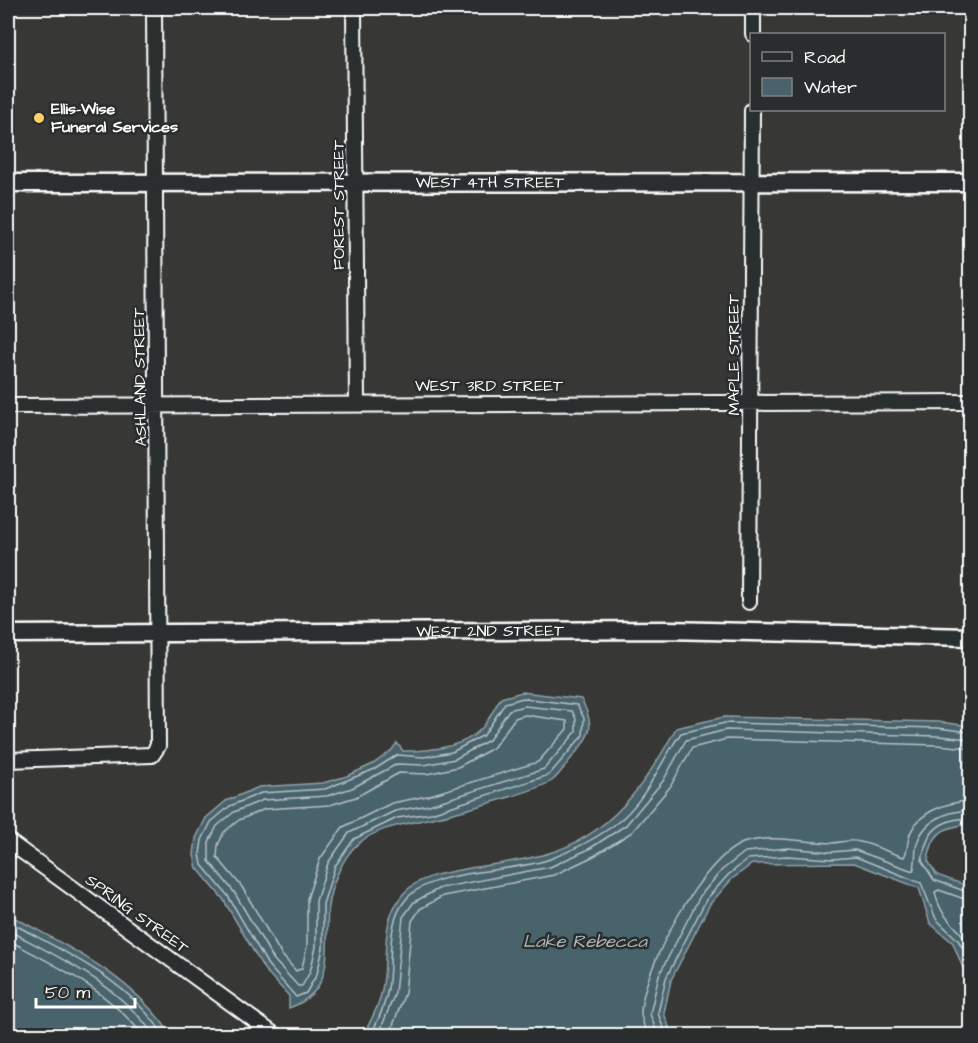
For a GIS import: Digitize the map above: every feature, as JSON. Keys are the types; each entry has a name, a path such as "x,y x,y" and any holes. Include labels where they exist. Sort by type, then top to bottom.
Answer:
{"street":[{"name":"ASHLAND STREET","path":"8,760 152,755 158,746 154,8"},
{"name":"FOREST STREET","path":"354,8 357,403"},
{"path":"753,8 753,33"},
{"name":"MAPLE STREET","path":"749,602 752,111"},
{"name":"WEST 4TH STREET","path":"8,183 970,182"},
{"name":"WEST 3RD STREET","path":"8,406 970,402"},
{"name":"WEST 2ND STREET","path":"8,634 667,630 970,637"},
{"name":"SPRING STREET","path":"8,841 276,1035"}],"water":[{"path":"522,692 581,699 590,723 588,735 580,748 556,777 545,784 476,807 385,829 367,837 353,848 338,872 331,891 328,907 327,952 322,979 315,991 289,1008 289,996 264,969 223,899 197,868 194,855 196,838 206,818 226,801 259,787 323,783 347,776 373,764 391,751 397,743 403,751 454,745 473,736 483,727 501,698"},
{"name":"Lake Rebecca","path":"724,717 939,722 970,726 970,824 952,827 940,833 932,844 928,861 937,875 970,887 970,986 953,943 930,923 919,888 854,863 752,864 732,879 710,904 671,980 664,1013 672,1035 363,1035 381,996 386,940 391,916 395,905 409,888 443,873 527,859 569,846 589,835 624,805 652,769 676,728"},
{"path":"8,914 76,951 118,979 138,996 171,1035 8,1035"}],"place":[{"name":"Ellis-Wise Funeral Services","path":"39,118"}]}
